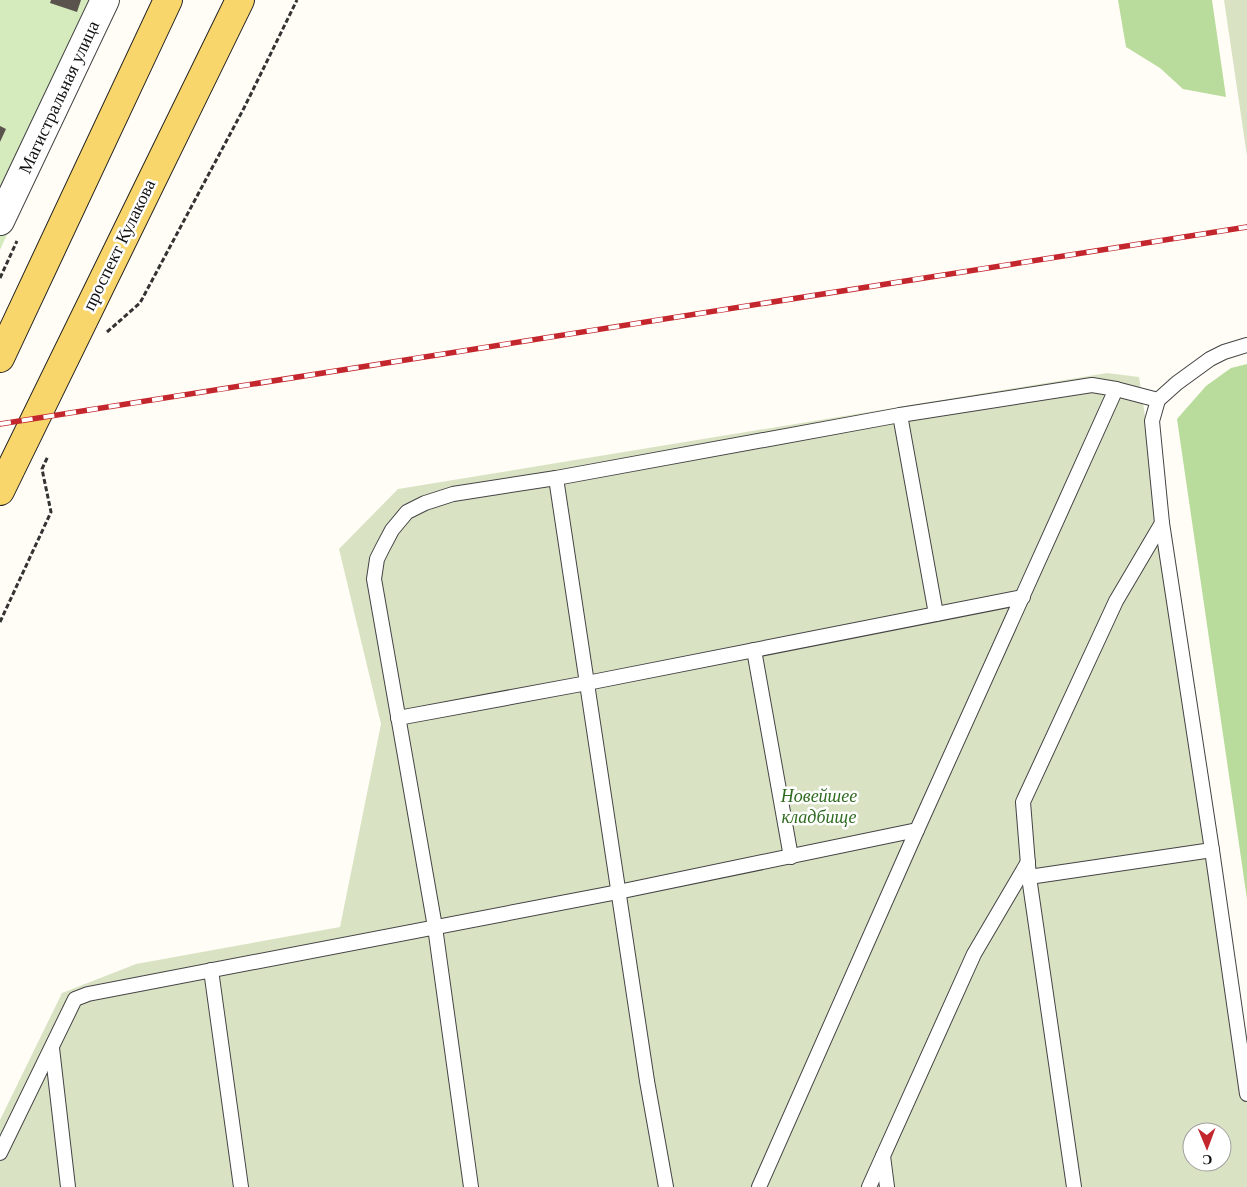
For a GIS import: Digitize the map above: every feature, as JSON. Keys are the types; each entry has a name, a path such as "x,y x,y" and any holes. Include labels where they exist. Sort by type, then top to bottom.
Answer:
{"main road":[{"path":"1,354 168,0"},
{"name":"проспект Кулакова","path":"0,491 240,0"}],"street":[{"name":"Магистральная улица","path":"0,221 105,0"}],"lane":[{"path":"1247,345 1224,352 1210,359 1158,400 1152,421 1162,524 1247,1094"},
{"path":"471,1187 435,928 374,579 378,559 392,530 407,512 425,503 453,494 556,478 900,415 1092,385 1158,400"},
{"path":"759,1187 1116,389"},
{"path":"900,415 936,614"},
{"path":"556,478 647,1081 666,1187"},
{"path":"1074,1187 1029,877 1024,802 1116,601 1162,524"},
{"path":"398,718 586,684 1023,597"},
{"path":"754,650 791,857"},
{"path":"0,1153 75,999 88,994 618,892 918,830"},
{"path":"1029,877 1212,850"},
{"path":"869,1187 974,954 1028,862"},
{"path":"211,970 241,1187"},
{"path":"52,1047 68,1187"},
{"path":"883,1156 888,1187"}],"path":[{"path":"104,335 140,303 244,108 297,0"},
{"path":"0,622 51,512 42,469 50,451"}],"green space":[{"path":"0,0 114,0 0,250"},
{"path":"1118,0 1212,0 1226,97 1183,89 1160,68 1126,47"},
{"path":"1224,0 1247,0 1247,156"},
{"path":"1247,364 1247,899 1177,419 1206,386 1231,368"},
{"name":"Новейшее кладбище","path":"1107,373 1139,377 1247,1078 1247,1187 0,1187 0,1120 62,993 136,964 340,927 381,724 339,549 398,489"}],"building":[{"path":"51,0 81,0 77,12 50,3"},
{"path":"0,126 6,129 0,142"}],"railway":[{"path":"0,424 1247,227"}]}
